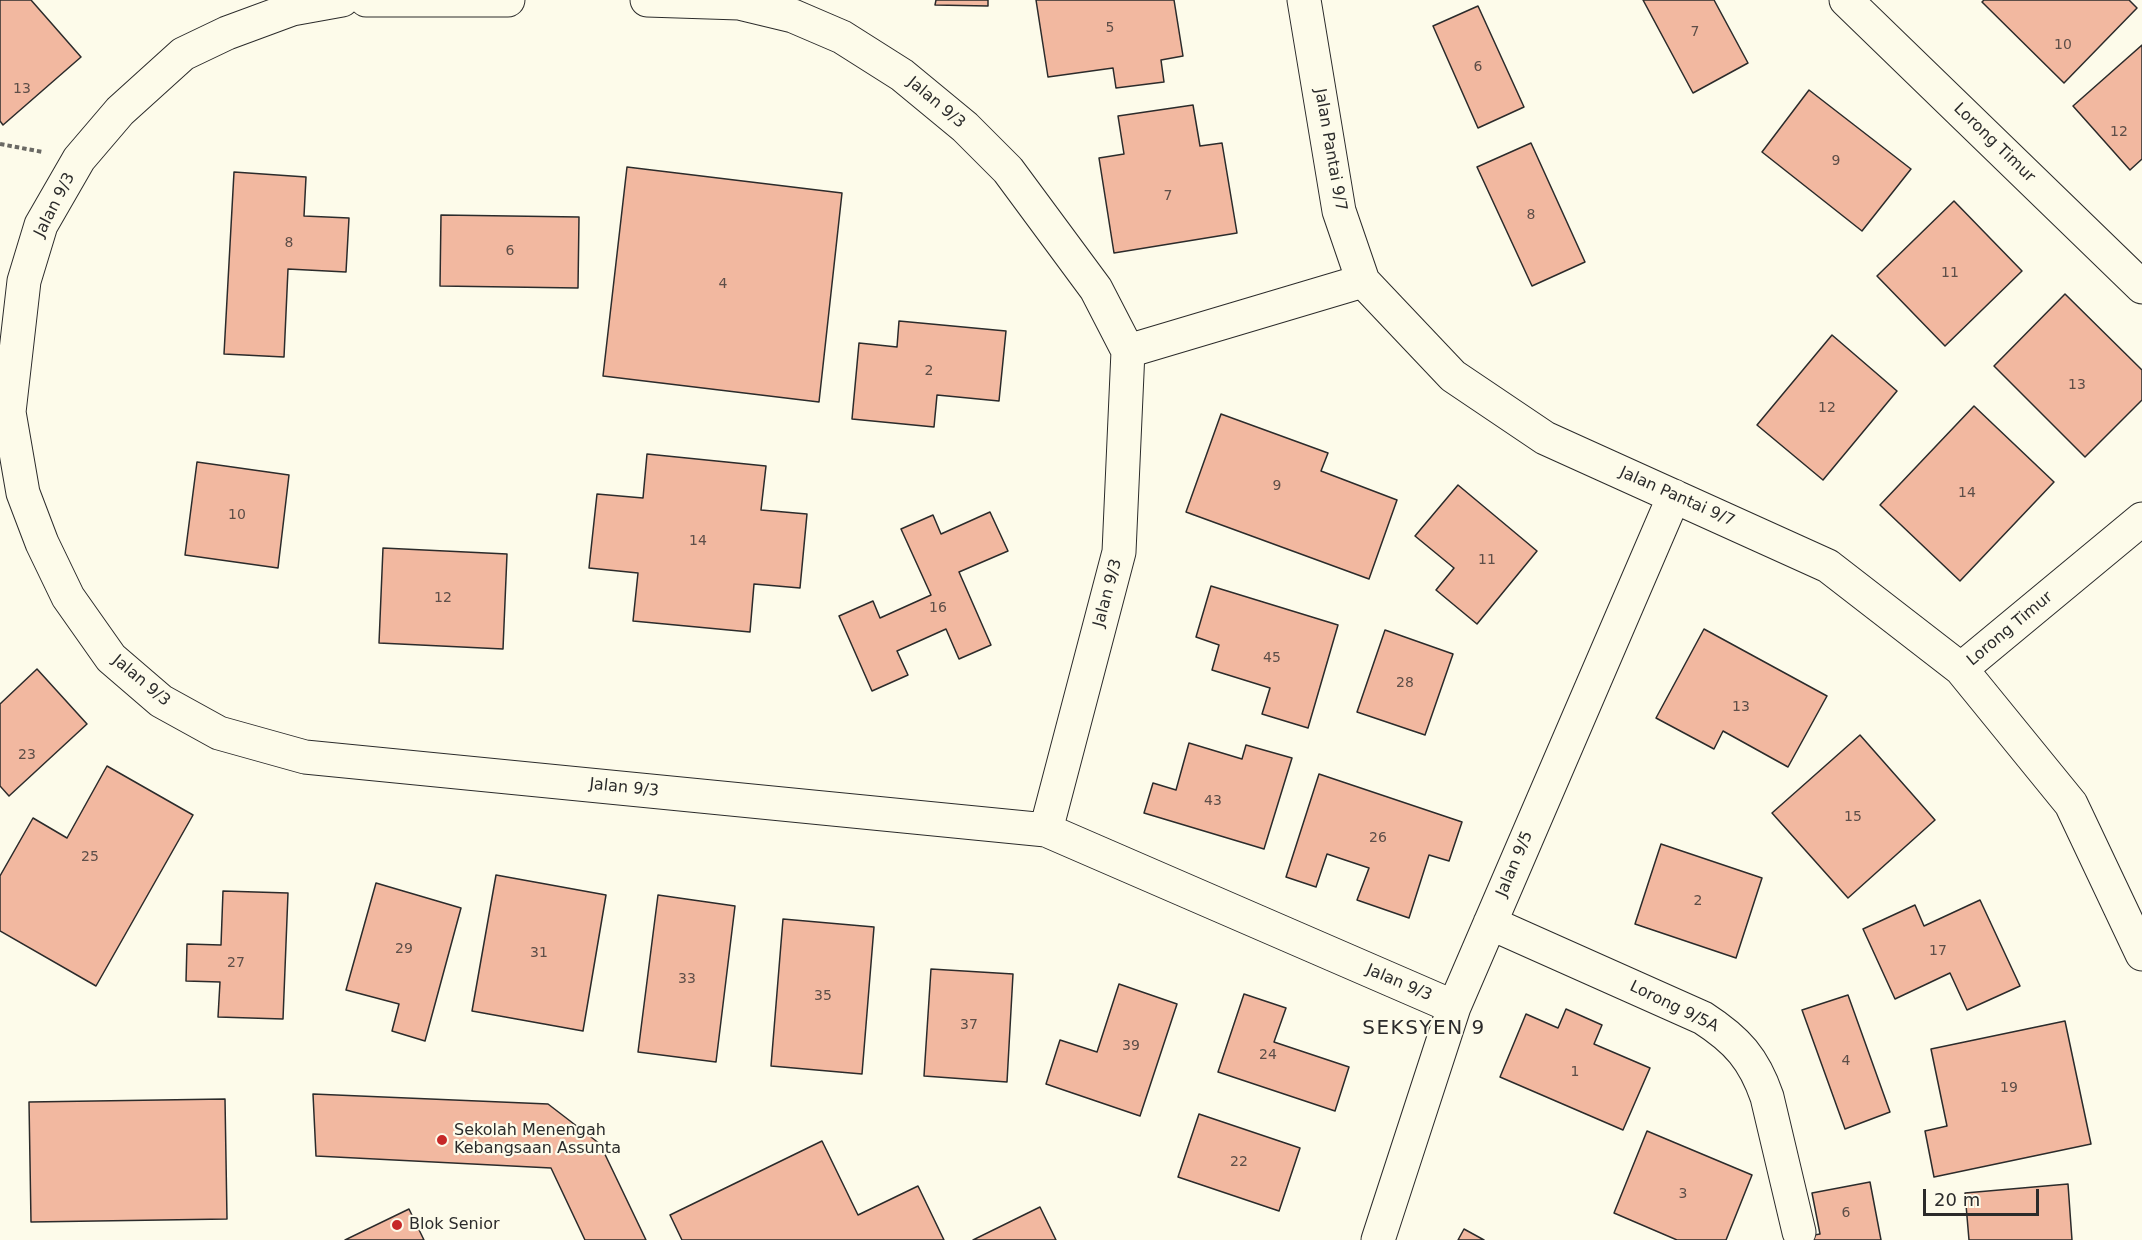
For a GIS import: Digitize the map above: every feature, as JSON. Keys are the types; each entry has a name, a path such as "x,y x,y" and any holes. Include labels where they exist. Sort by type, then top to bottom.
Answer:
{"street":[{"name":"Jalan 9/3","path":"342,0 292,9 227,33 183,54 120,111 79,159 41,225 24,281 9,412 23,493 42,543 68,597 111,658 161,701 219,732 305,757 1046,830 1454,1007"},
{"path":"366,0 508,0"},
{"name":"Jalan 9/3","path":"646,0 739,3 793,16 842,37 902,75 965,127 1008,170 1096,289 1128,351 1119,552 1046,830"},
{"name":"Jalan Pantai 9/7","path":"1304,0 1339,211 1363,281 1453,376 1545,438 1828,566 1961,669 2071,804 2142,954"},
{"name":"Lorong Timur","path":"1846,0 2142,287"},
{"path":"1128,351 1363,281"},
{"name":"Jalan 9/5","path":"1378,1240 1454,1007 1674,496"},
{"name":"Lorong Timur","path":"1961,669 2142,519"},
{"name":"Lorong 9/5A","path":"1490,923 1703,1018 1737,1043 1761,1078 1799,1232"}],"building":[{"path":"0,0 31,0 81,57 3,125 0,121"},
{"path":"936,0 988,0 988,6 935,5"},
{"path":"1036,0 1174,0 1183,56 1161,60 1164,82 1116,88 1113,68 1048,77"},
{"path":"1643,0 1714,0 1748,63 1693,93"},
{"path":"1984,0 2129,0 2137,8 2064,83 1982,2"},
{"path":"1478,6 1524,107 1478,128 1433,26"},
{"path":"2142,45 2142,159 2130,170 2073,106"},
{"path":"1809,90 1911,169 1862,231 1762,152"},
{"path":"1193,105 1200,146 1222,143 1237,233 1114,253 1099,158 1124,154 1118,116"},
{"path":"1531,143 1585,262 1532,286 1477,167"},
{"path":"627,167 842,193 819,402 603,376"},
{"path":"234,172 306,177 304,216 349,218 346,272 288,269 284,357 224,354"},
{"path":"1954,201 2022,271 1945,346 1877,276"},
{"path":"441,215 579,217 578,288 440,286"},
{"path":"2065,294 2142,370 2142,400 2085,457 1994,366"},
{"path":"899,321 1006,331 999,401 937,395 934,427 852,419 859,343 897,347"},
{"path":"1832,335 1897,391 1823,480 1757,425"},
{"path":"1974,406 2054,482 1960,581 1880,505"},
{"path":"1221,414 1328,453 1321,471 1397,500 1369,579 1186,512"},
{"path":"647,454 766,466 761,510 807,514 800,588 754,584 750,632 633,621 638,573 589,568 597,494 643,498"},
{"path":"197,462 289,475 278,568 185,555"},
{"path":"1458,485 1537,551 1477,624 1436,590 1454,568 1415,536"},
{"path":"990,512 1008,551 959,572 991,645 959,659 946,629 897,651 908,675 872,691 839,616 873,601 880,618 931,595 901,529 933,515 941,534"},
{"path":"383,548 507,554 503,649 379,643"},
{"path":"1211,586 1338,625 1308,728 1262,714 1270,688 1212,670 1219,645 1196,637"},
{"path":"1704,629 1827,696 1788,767 1723,731 1714,749 1656,718"},
{"path":"1385,630 1453,654 1425,735 1357,712"},
{"path":"37,669 87,724 9,796 0,786 0,704"},
{"path":"1860,735 1935,820 1848,898 1772,813"},
{"path":"1189,743 1242,759 1246,745 1292,758 1264,849 1144,813 1153,783 1176,790"},
{"path":"107,766 193,815 96,986 0,931 0,876 33,818 67,838"},
{"path":"1319,774 1462,822 1449,861 1429,855 1409,918 1357,900 1369,868 1327,854 1316,887 1286,877"},
{"path":"1661,844 1762,878 1736,958 1635,924"},
{"path":"496,875 606,895 583,1031 472,1011"},
{"path":"376,883 461,908 425,1041 392,1031 399,1004 346,990"},
{"path":"223,891 288,893 283,1019 218,1017 220,982 186,981 187,944 221,945"},
{"path":"658,895 735,906 716,1062 638,1052"},
{"path":"1980,900 2020,986 1967,1010 1950,973 1895,999 1863,929 1915,905 1924,926"},
{"path":"783,919 874,927 862,1074 771,1066"},
{"path":"931,969 1013,974 1007,1082 924,1076"},
{"path":"1119,984 1177,1004 1140,1116 1046,1084 1060,1040 1097,1052"},
{"path":"1244,994 1286,1008 1274,1042 1349,1067 1335,1111 1218,1072"},
{"path":"1848,995 1890,1112 1845,1129 1802,1010"},
{"path":"1566,1009 1602,1025 1594,1044 1650,1068 1623,1130 1500,1077 1526,1014 1558,1028"},
{"path":"2065,1021 2091,1144 1934,1177 1925,1131 1947,1126 1931,1049"},
{"path":"313,1094 548,1104 600,1144 646,1240 585,1240 551,1168 316,1156"},
{"path":"225,1099 227,1219 31,1222 29,1102"},
{"path":"1199,1114 1300,1148 1279,1211 1178,1177"},
{"path":"1647,1131 1752,1175 1726,1240 1677,1240 1614,1213"},
{"path":"822,1141 858,1215 918,1186 944,1240 682,1240 670,1215"},
{"path":"1870,1182 1881,1240 1787,1240 1820,1234 1812,1193"},
{"path":"2068,1184 2072,1240 1969,1240 1965,1193"},
{"path":"1040,1207 1056,1240 973,1240"},
{"name":"Blok Senior","path":"409,1209 424,1240 345,1240"},
{"path":"1464,1229 1484,1240 1458,1240"}],"place":[{"name":"Sekolah Menengah Kebangsaan Assunta","path":"442,1140"},
{"name":"Blok Senior","path":"397,1225"}],"district":[{"name":"SEKSYEN 9","path":"1424,1029"}]}
